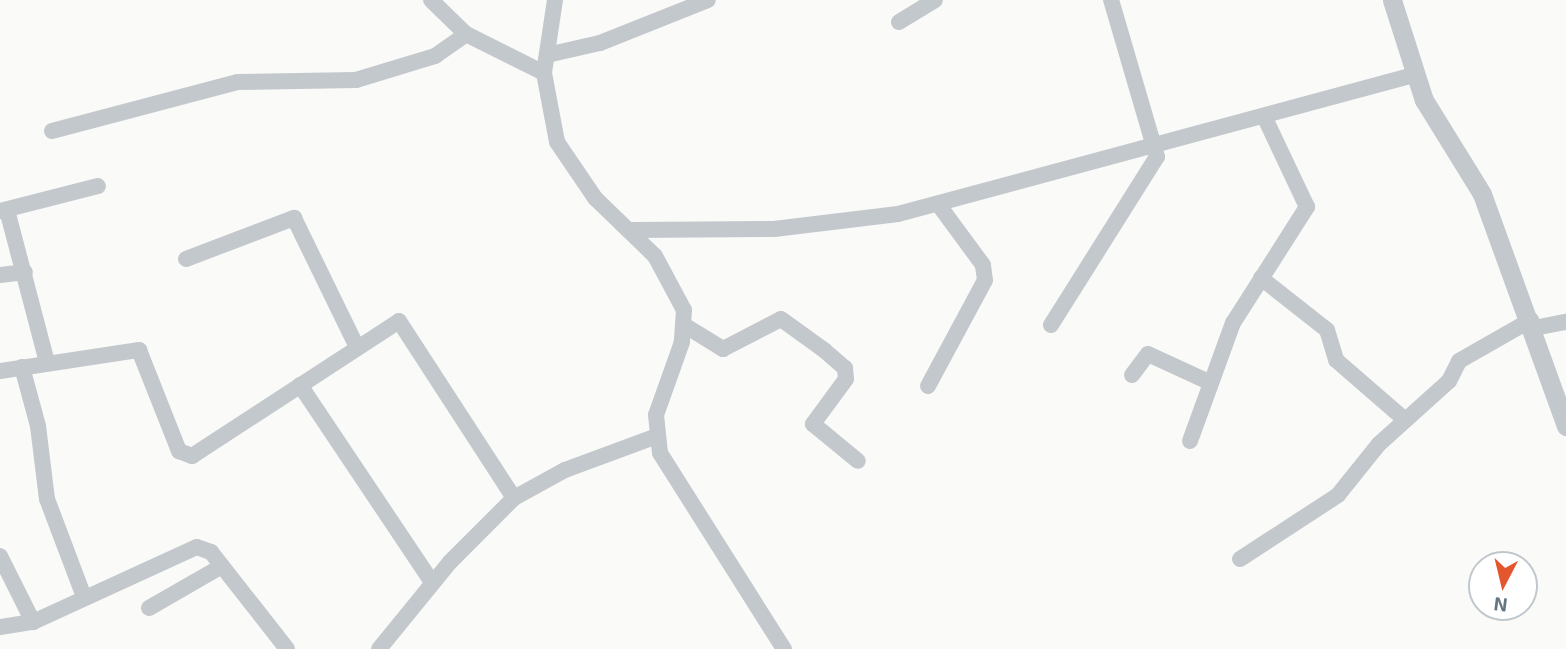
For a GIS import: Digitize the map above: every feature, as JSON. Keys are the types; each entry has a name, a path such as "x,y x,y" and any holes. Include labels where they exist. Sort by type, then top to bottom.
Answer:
{"street":[{"path":"431,0 466,34 544,73"},
{"path":"555,0 544,73 564,157 595,198 633,230 676,288 684,325 659,399 657,436 670,472 784,649"},
{"path":"547,55 600,43 708,0"},
{"path":"899,22 935,0"},
{"path":"1051,326 1157,157 1156,144 1111,0"},
{"path":"1392,0 1414,75 1482,194 1533,324 1566,426"},
{"path":"52,131 237,82 356,80 435,56 466,34"},
{"path":"633,230 774,229 938,205 1414,75"},
{"path":"1190,442 1209,382 1233,323 1308,203 1264,116"},
{"path":"47,363 25,272 3,211 98,186"},
{"path":"928,386 985,280 983,265 938,205"},
{"path":"186,259 294,218 356,345"},
{"path":"0,275 25,272"},
{"path":"1261,278 1327,330 1336,360 1404,419"},
{"path":"684,325 723,349 781,319 824,350 845,368 846,379 813,424 858,461"},
{"path":"1240,559 1338,495 1404,419 1449,381 1459,361 1533,324 1566,322"},
{"path":"0,371 127,348 143,353 179,451 187,456 300,385 390,323 404,325 514,498"},
{"path":"1132,375 1148,354 1209,382"},
{"path":"22,368 38,426 47,499 84,597"},
{"path":"300,385 432,582"},
{"path":"379,649 432,582 514,498 565,470 657,436"},
{"path":"0,627 33,622 197,547 206,547 287,649"},
{"path":"0,555 33,622"},
{"path":"149,608 222,566"}]}
